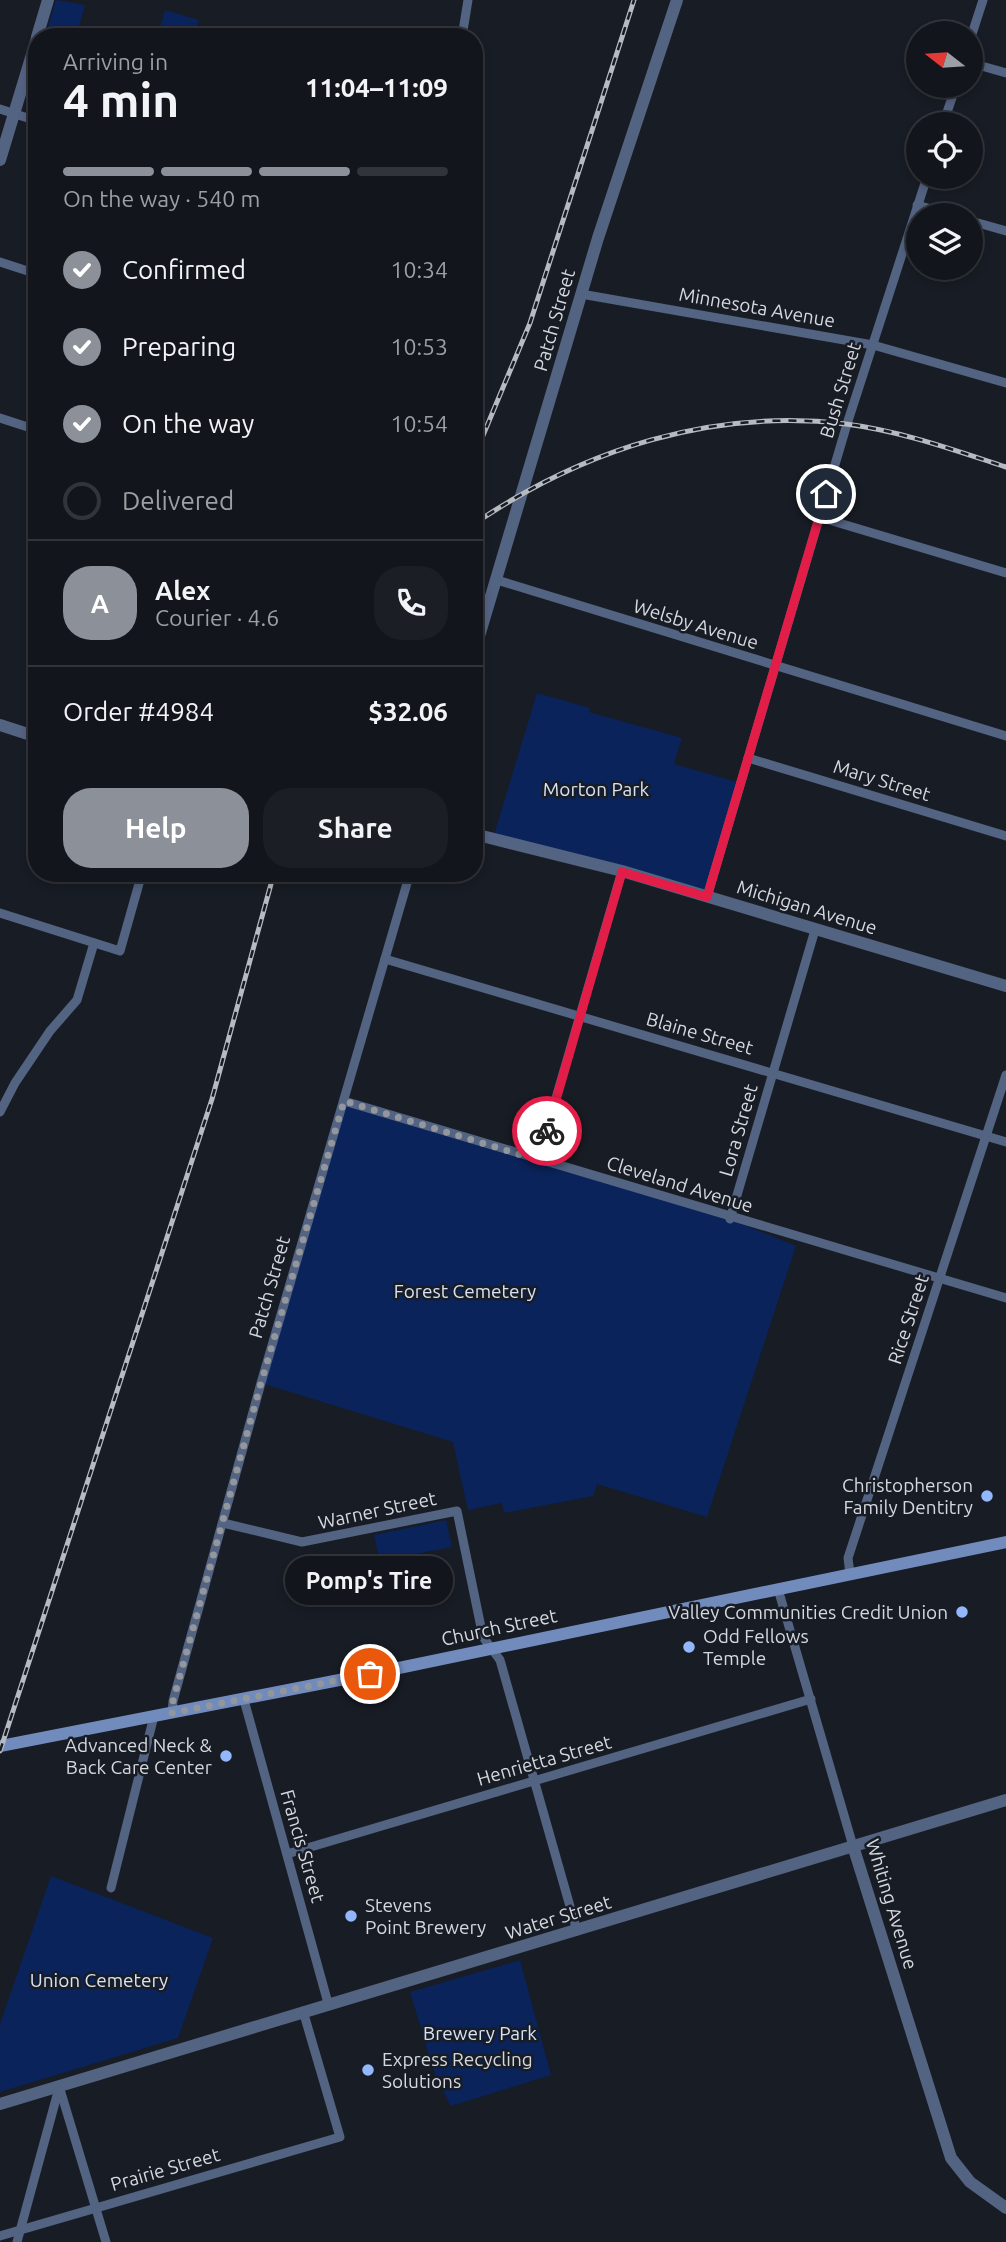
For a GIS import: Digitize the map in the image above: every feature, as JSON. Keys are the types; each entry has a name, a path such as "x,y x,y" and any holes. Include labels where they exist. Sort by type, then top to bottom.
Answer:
{"main road":[{"name":"Church Street","path":"0,1746 244,1700 1006,1542"}],"street":[{"path":"40,28 48,0"},
{"path":"463,28 468,0"},
{"name":"Patch Street","path":"483,624 581,294 677,0"},
{"path":"976,21 983,0"},
{"path":"0,160 28,66"},
{"path":"984,67 1006,73"},
{"path":"0,109 28,118"},
{"path":"983,224 1006,231"},
{"name":"Bush Street","path":"707,897 819,517 906,242"},
{"path":"0,262 28,271"},
{"name":"Minnesota Avenue","path":"581,294 873,345 1006,383"},
{"path":"0,418 28,427"},
{"path":"819,517 1006,573"},
{"name":"Welsby Avenue","path":"497,580 1006,736"},
{"path":"0,725 28,734"},
{"name":"Mary Street","path":"748,758 1006,836"},
{"name":"Michigan Avenue","path":"483,836 622,872 1006,986"},
{"path":"538,1160 622,872"},
{"path":"0,913 120,951 139,882"},
{"name":"Patch Street","path":"172,1713 173,1701 223,1523 407,882"},
{"name":"Lora Street","path":"730,1219 815,930"},
{"path":"0,1112 15,1083 50,1031 77,1000 94,943"},
{"name":"Blaine Street","path":"385,958 1006,1142"},
{"name":"Rice Street","path":"850,1574 848,1558 1006,1075"},
{"name":"Cleveland Avenue","path":"344,1101 730,1219 1006,1298"},
{"name":"Warner Street","path":"223,1523 302,1542 457,1511 484,1637 492,1648"},
{"name":"Whiting Avenue","path":"778,1589 853,1846 951,2158 970,2182 1006,2208"},
{"path":"492,1648 500,1660 577,1931"},
{"name":"Henrietta Street","path":"287,1854 811,1699"},
{"name":"Francis Street","path":"244,1700 328,2003"},
{"path":"111,1888 154,1716"},
{"name":"Water Street","path":"0,2104 1006,1800"},
{"name":"Prairie Street","path":"0,2236 340,2137 303,2011"},
{"path":"59,2086 107,2242"},
{"path":"17,2242 59,2086"}],"green space":[{"path":"56,0 85,5 79,28 48,28"},
{"path":"165,10 199,20 196,28 160,27"},
{"name":"Morton Park","path":"537,693 590,708 589,712 682,738 674,764 741,783 707,897 493,838"},
{"name":"Forest Cemetery","path":"344,1101 730,1219 796,1246 707,1517 597,1484 593,1496 504,1513 502,1503 468,1510 453,1442 261,1383"},
{"path":"446,1520 452,1547 380,1561 374,1535"},
{"name":"Union Cemetery","path":"51,1876 213,1938 178,2038 0,2092 0,2024"},
{"name":"Brewery Park","path":"520,1960 551,2075 451,2106 436,2078 410,1992"}],"railway":[{"path":"483,435 530,323 634,0"},
{"path":"483,518 560,474 605,455 651,440 747,422 796,421 867,427 927,442 1006,467"},
{"path":"0,1751 212,1099 272,882"}],"way so far":[{"path":"370,1674 172,1713 173,1701 261,1383 344,1101 538,1160 547,1131"}],"place":[{"name":"Christopherson Family Dentitry","path":"987,1496"},
{"name":"Valley Communities Credit Union","path":"962,1612"},
{"name":"Odd Fellows Temple","path":"689,1647"},
{"name":"Pomp's Tire","path":"370,1674"},
{"name":"Advanced Neck & Back Care Center","path":"226,1756"},
{"name":"Stevens Point Brewery","path":"351,1916"},
{"name":"Express Recycling Solutions","path":"368,2070"}],"route":[{"path":"547,1131 622,872 707,897 826,494"}]}
